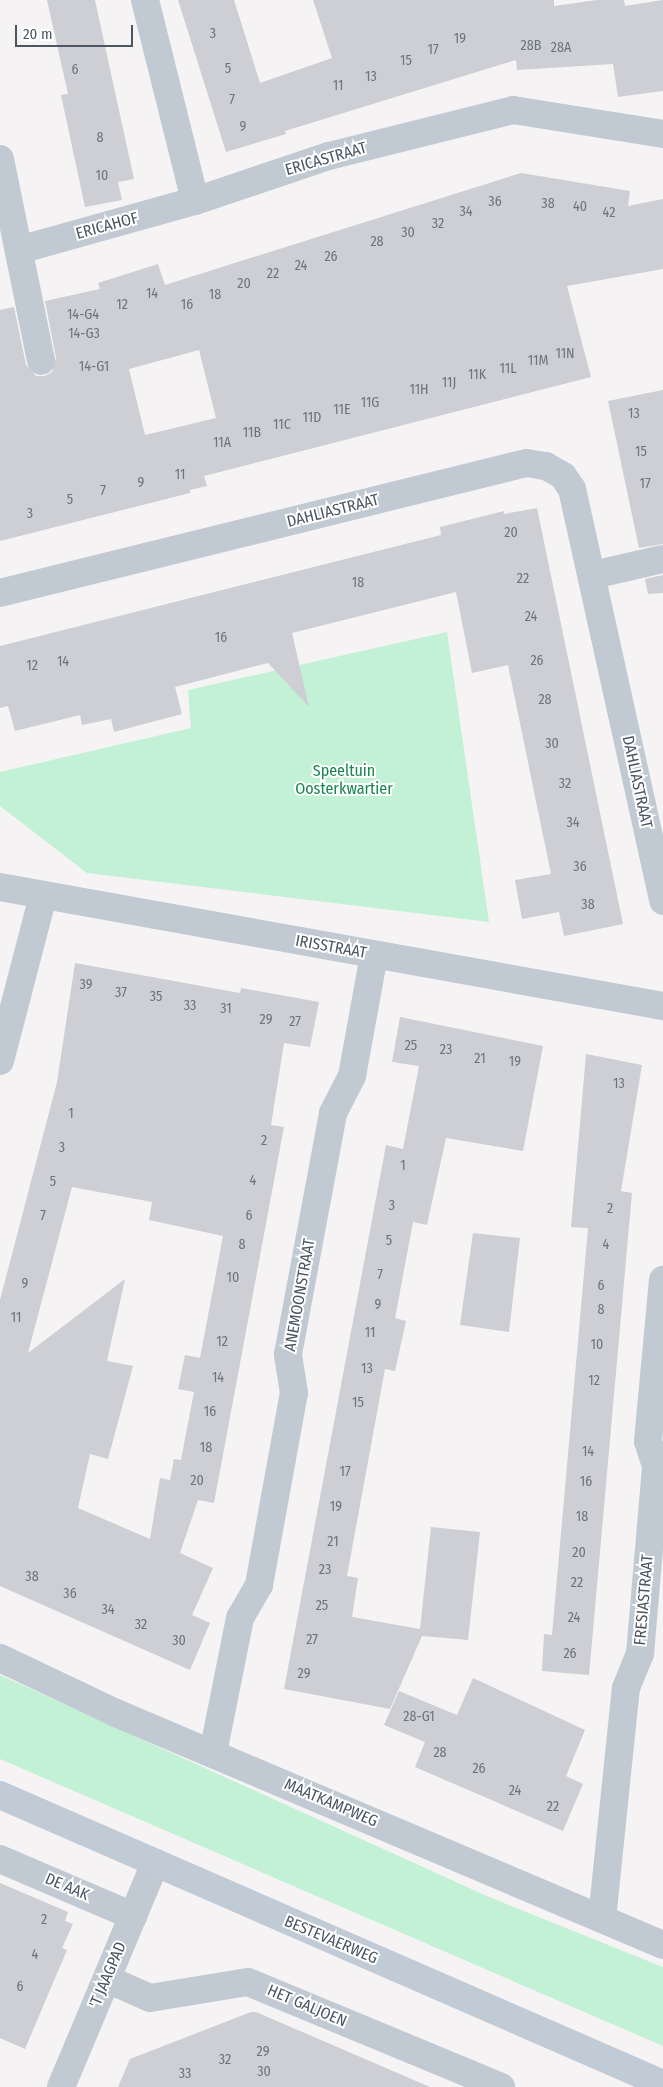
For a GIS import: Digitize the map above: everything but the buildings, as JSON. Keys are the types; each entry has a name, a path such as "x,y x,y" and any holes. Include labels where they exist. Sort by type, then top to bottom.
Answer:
{"street":[{"path":"146,0 195,201"},
{"name":"ERICASTRAAT","path":"195,201 329,156 513,110 663,134"},
{"path":"0,159 41,361"},
{"name":"ERICAHOF","path":"19,250 195,201"},
{"name":"DAHLIASTRAAT","path":"0,593 526,463 546,466 563,476 572,489 593,575 663,901"},
{"path":"593,575 663,559"},
{"name":"IRISSTRAAT","path":"0,887 663,1006"},
{"path":"0,1061 43,896"},
{"name":"ANEMOONSTRAAT","path":"213,1753 240,1618 259,1585 294,1393 288,1354 333,1113 352,1076 374,955"},
{"name":"FRESIASTRAAT","path":"602,1919 626,1688 640,1654 656,1466 648,1441 663,1280"},
{"name":"MAATKAMPWEG","path":"0,1658 116,1712 663,1945"},
{"name":"BESTEVAERWEG","path":"0,1795 663,2084"},
{"name":"DE AAK","path":"0,1859 133,1916"},
{"name":"'T JAAGPAD","path":"61,2087 154,1863"},
{"name":"HET GALJOEN","path":"107,1979 150,1998 248,1982 501,2087"}],"green space":[{"name":"Speeltuin Oosterkwartier","path":"447,632 489,922 87,873 0,806 0,772 191,728 188,690"},
{"path":"0,1675 489,1897 663,1967 663,2046 0,1759"}]}
